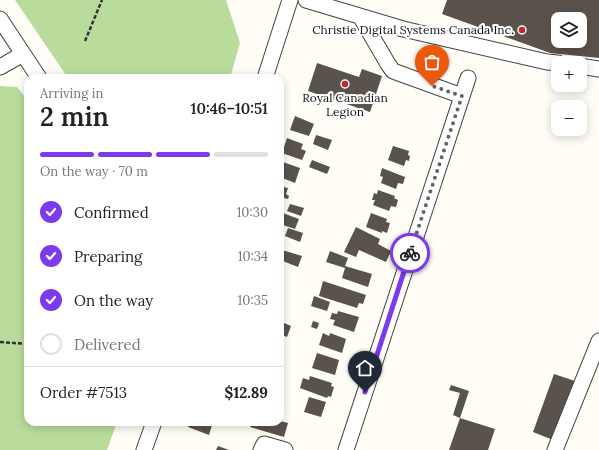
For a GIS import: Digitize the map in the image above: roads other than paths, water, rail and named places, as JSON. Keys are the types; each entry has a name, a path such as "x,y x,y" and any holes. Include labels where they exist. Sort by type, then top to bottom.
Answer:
{"street":[{"path":"266,74 290,0"},
{"path":"306,0 403,29 551,62"},
{"path":"360,16 393,71 462,96"},
{"path":"0,19 36,74"},
{"path":"0,67 22,54"},
{"path":"587,67 599,69"},
{"path":"346,450 468,78"},
{"path":"555,450 599,341"},
{"path":"144,450 153,426"},
{"path":"261,450 264,444 285,450"}],"place":[{"name":"Christie Digital Systems Canada Inc.","path":"522,30"},
{"name":"Royal Canadian Legion","path":"345,84"}]}
